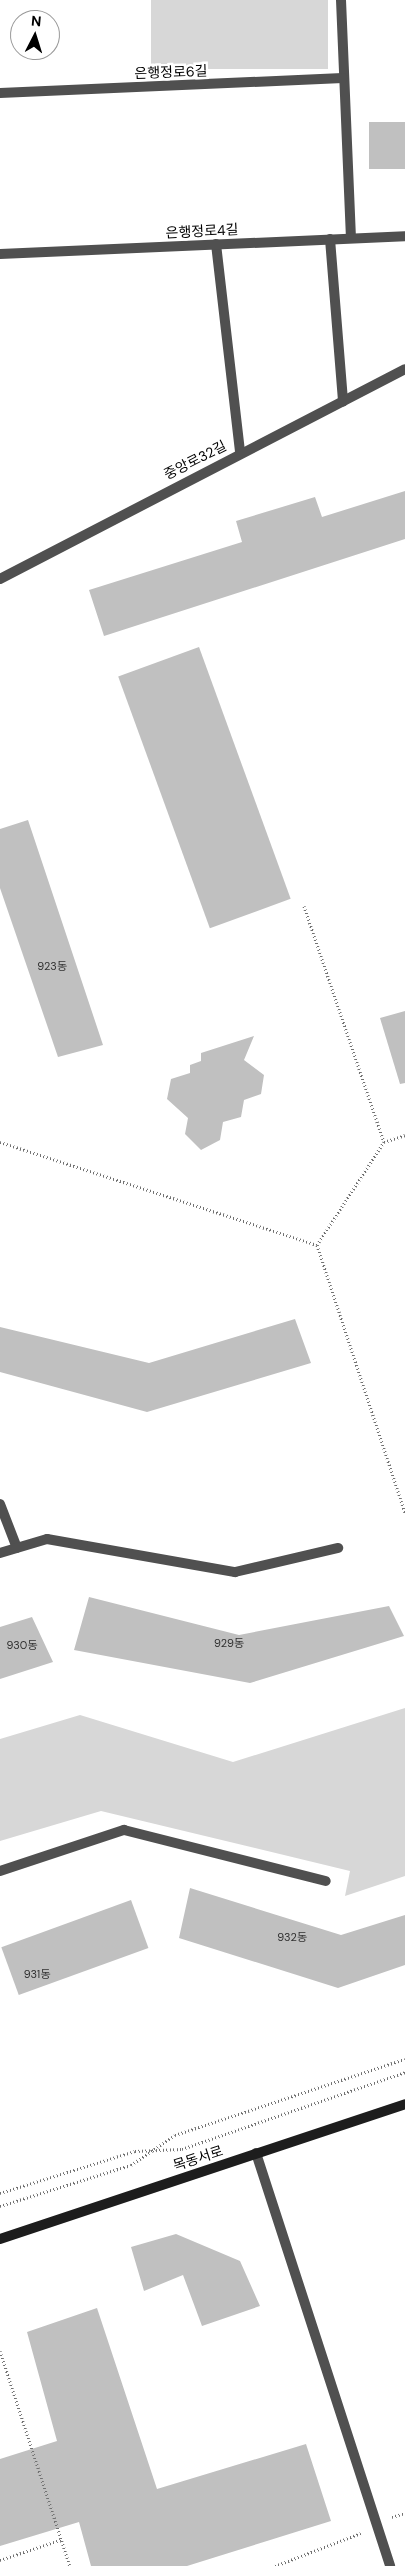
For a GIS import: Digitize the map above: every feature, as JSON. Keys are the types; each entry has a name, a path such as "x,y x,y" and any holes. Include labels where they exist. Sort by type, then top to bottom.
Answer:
{"main road":[{"name":"목동서로","path":"0,2239 405,2104"}],"street":[{"path":"342,0 343,78 351,238"},
{"name":"은행정로6길","path":"0,93 343,78"},
{"name":"은행정로4길","path":"0,254 405,236"},
{"path":"330,239 343,401"},
{"path":"216,244 240,452"},
{"name":"중앙로32길","path":"0,579 240,452 405,369"},
{"path":"0,1504 17,1548"},
{"path":"0,1553 47,1539 235,1572 338,1548"},
{"path":"0,1871 124,1830 326,1881"},
{"path":"256,2153 390,2566"}],"path":[{"path":"304,906 384,1142"},
{"path":"317,1245 384,1142 405,1135"},
{"path":"0,1142 317,1245"},
{"path":"317,1245 405,1513"},
{"path":"0,2206 131,2165 174,2135 405,2059"},
{"path":"0,2193 135,2151 182,2149 405,2072"},
{"path":"0,2351 63,2539 70,2566"},
{"path":"275,2566 355,2538 376,2522 405,2513"},
{"path":"0,2560 63,2539"}],"shaded area":[{"path":"151,0 328,0 328,69 151,69"},
{"path":"405,1708 405,1876 345,1896 350,1871 101,1811 0,1841 0,1739 80,1715 233,1762"}],"building":[{"path":"369,122 405,122 405,169 369,169"},
{"path":"405,491 405,539 104,636 89,590 242,542 236,521 315,497 322,517"},
{"path":"199,647 291,899 210,928 118,676"},
{"path":"28,820 103,1045 58,1057 0,888 0,829"},
{"path":"405,1011 405,1083 400,1084 380,1018"},
{"path":"254,1036 244,1060 264,1075 261,1094 244,1100 241,1117 223,1122 220,1140 201,1150 185,1134 188,1118 167,1099 171,1079 190,1073 190,1065 201,1061 201,1053"},
{"path":"295,1319 311,1363 147,1412 0,1372 0,1327 149,1363"},
{"path":"89,1597 239,1635 389,1606 404,1636 250,1683 74,1650"},
{"path":"32,1617 53,1662 0,1679 0,1627"},
{"path":"190,1888 341,1935 405,1915 405,1965 338,1988 179,1938"},
{"path":"131,1900 148,1948 19,1995 1,1947"},
{"path":"176,2234 240,2261 260,2306 202,2326 183,2275 144,2291 131,2247"},
{"path":"97,2308 157,2489 306,2444 331,2521 187,2566 91,2566 79,2522 0,2546 0,2459 57,2441 27,2332"}]}
